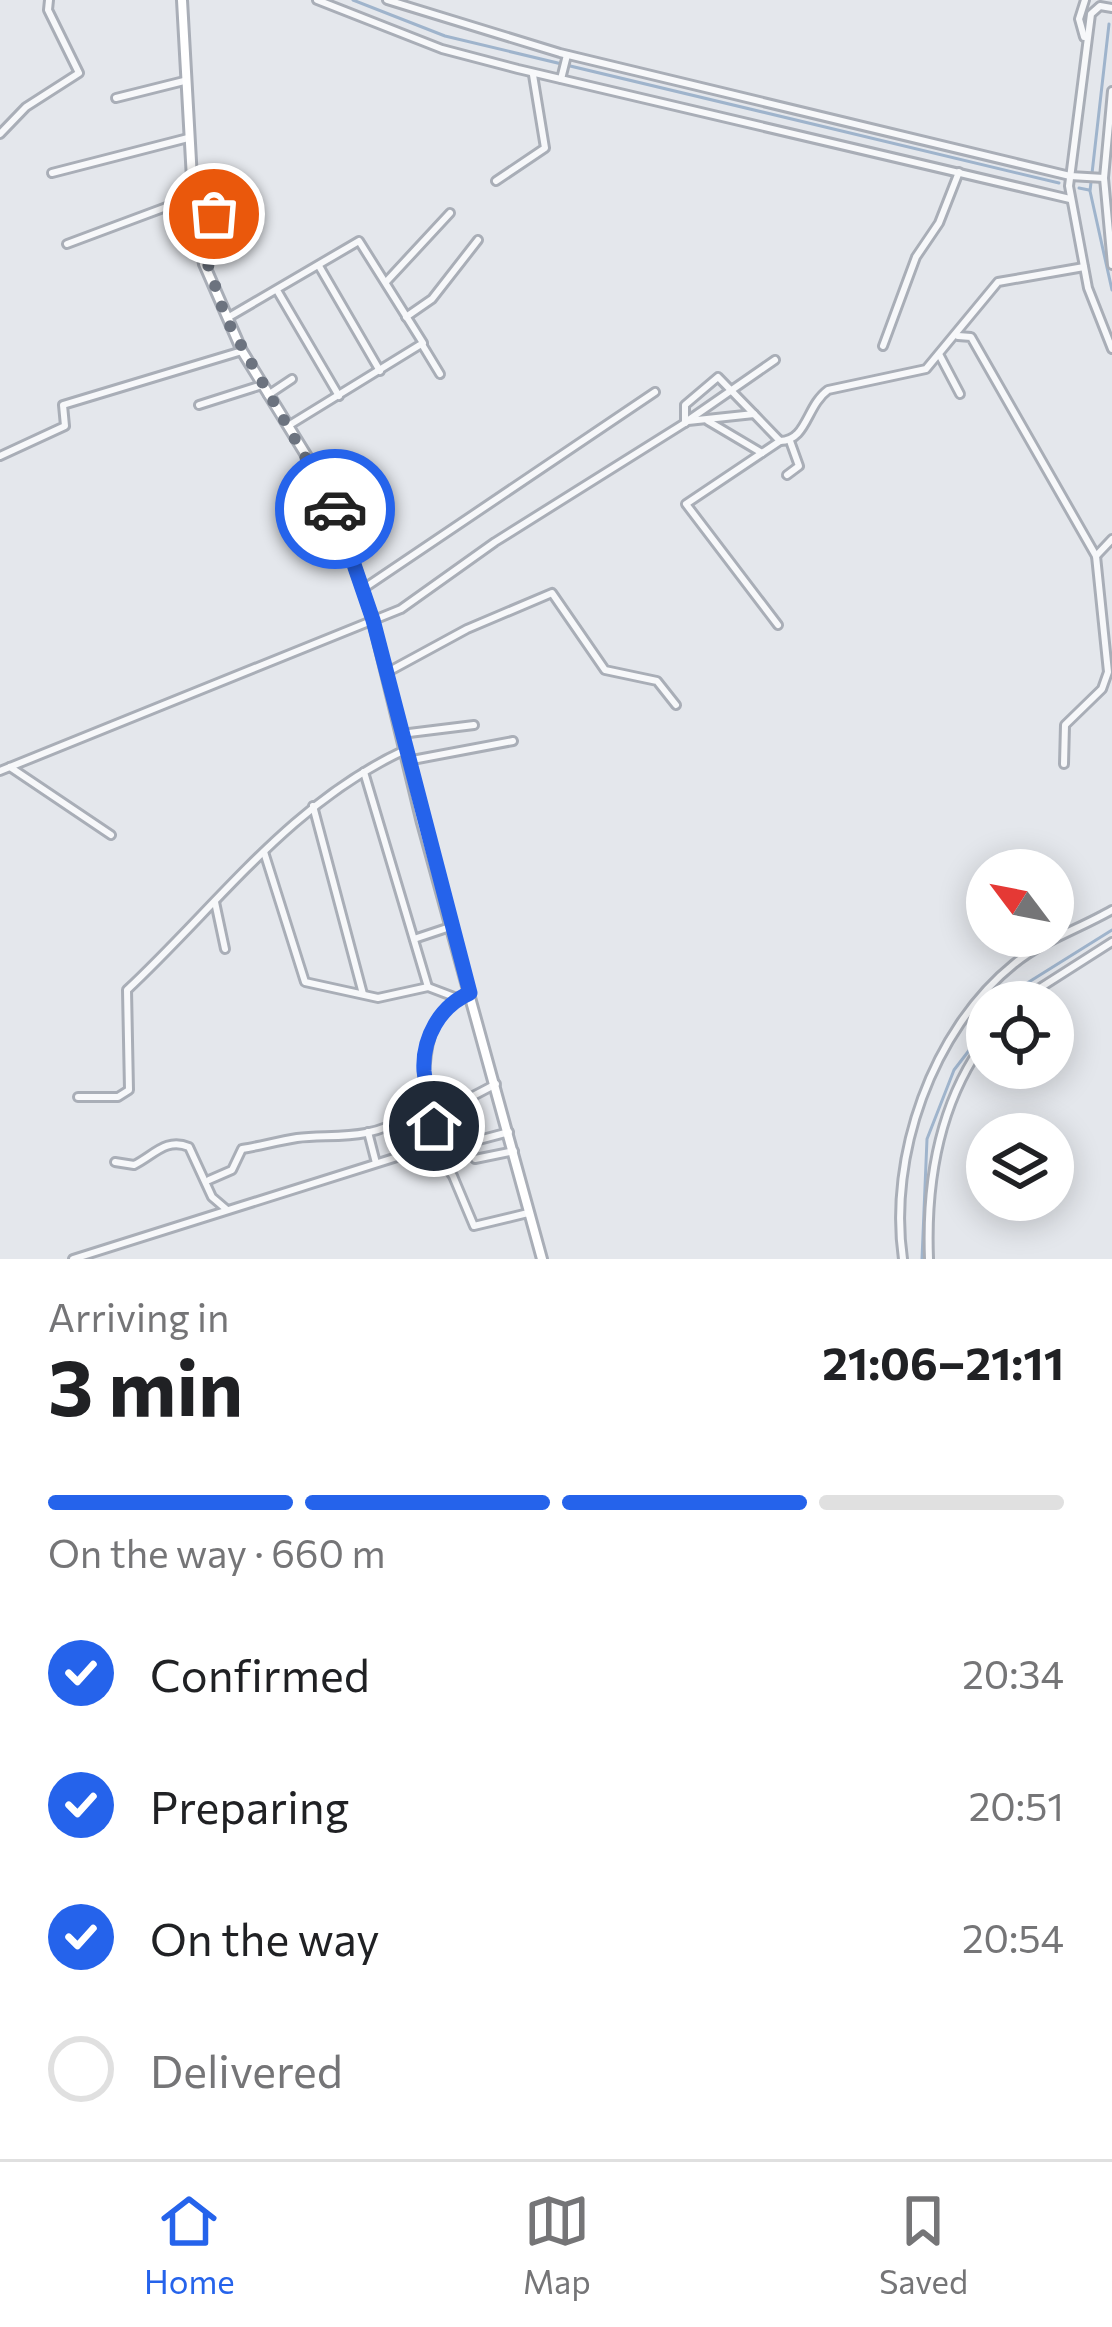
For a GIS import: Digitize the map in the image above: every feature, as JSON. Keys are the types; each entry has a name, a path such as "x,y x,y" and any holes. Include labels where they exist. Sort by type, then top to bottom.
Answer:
{"main road":[{"path":"182,0 196,228 226,319 330,494 363,589 542,1259"}],"street":[{"path":"0,134 26,107 79,73 48,10 49,0"},
{"path":"317,0 442,49 532,73 1070,199"},
{"path":"387,0 567,57 1074,177 1101,178"},
{"path":"1084,0 1079,19 1086,40"},
{"path":"1112,8 1095,8 1086,40 1070,199 1084,267 1112,349"},
{"path":"561,77 567,57"},
{"path":"496,181 545,148 532,73"},
{"path":"116,98 184,81"},
{"path":"1112,91 1101,178 1112,265"},
{"path":"52,173 188,137"},
{"path":"883,346 916,257 939,223 959,172"},
{"path":"67,244 193,197"},
{"path":"196,228 208,226 216,197"},
{"path":"386,282 450,213"},
{"path":"406,316 432,299 478,240"},
{"path":"226,319 359,241 440,374"},
{"path":"319,266 380,372"},
{"path":"778,625 686,505 780,441 790,441 801,432 814,400 828,390 921,371 958,336 998,282 1084,267"},
{"path":"278,292 339,396"},
{"path":"958,336 974,341 1096,556 1108,672 1102,689 1065,725 1064,764"},
{"path":"288,426 423,346"},
{"path":"0,456 64,427 62,407 69,403 242,351"},
{"path":"940,356 960,394"},
{"path":"0,771 412,602 495,542 775,360"},
{"path":"686,422 685,405 716,378 780,441"},
{"path":"268,394 292,379"},
{"path":"200,405 262,385"},
{"path":"363,589 655,392"},
{"path":"686,422 754,415"},
{"path":"705,419 762,453"},
{"path":"787,475 799,466 790,441"},
{"path":"1096,556 1112,539"},
{"path":"386,673 466,629 552,592 600,665 626,678 659,682 676,705"},
{"path":"400,734 474,724"},
{"path":"78,1097 118,1097 129,1090 126,994 313,806 364,770 406,755 513,741"},
{"path":"10,767 111,835"},
{"path":"364,770 428,987"},
{"path":"313,806 364,995"},
{"path":"264,852 302,980 385,998 428,987 457,998"},
{"path":"215,902 225,949"},
{"path":"903,1259 903,1167 918,1111 952,1040 1017,961 1112,910"},
{"path":"414,939 451,926"},
{"path":"1051,981 1112,942"},
{"path":"402,1119 418,1097 428,1034 457,998 470,993"},
{"path":"424,1071 436,1100 432,1146 453,1176 474,1226 530,1213"},
{"path":"929,1259 928,1196 946,1110 966,1075"},
{"path":"208,1180 232,1170 242,1149 314,1137 344,1139 402,1119 435,1115 496,1084"},
{"path":"367,1131 376,1163"},
{"path":"475,1141 509,1132"},
{"path":"115,1162 137,1164 159,1148 180,1143 194,1150 212,1196 226,1209"},
{"path":"73,1259 432,1146"},
{"path":"476,1159 514,1151"}],"waterway":[{"path":"353,0 445,36 1059,183"},
{"path":"1109,24 1090,191 1112,290"},
{"path":"1079,188 1089,190"},
{"path":"1030,981 1112,930"},
{"path":"922,1259 927,1139 954,1070 966,1054"}],"way so far":[{"path":"214,214 206,227 196,228 213,292 242,351 322,478 335,509"}],"route":[{"path":"335,509 373,620 422,823 470,993 457,998 427,1037 424,1071 435,1094 434,1126"}]}
